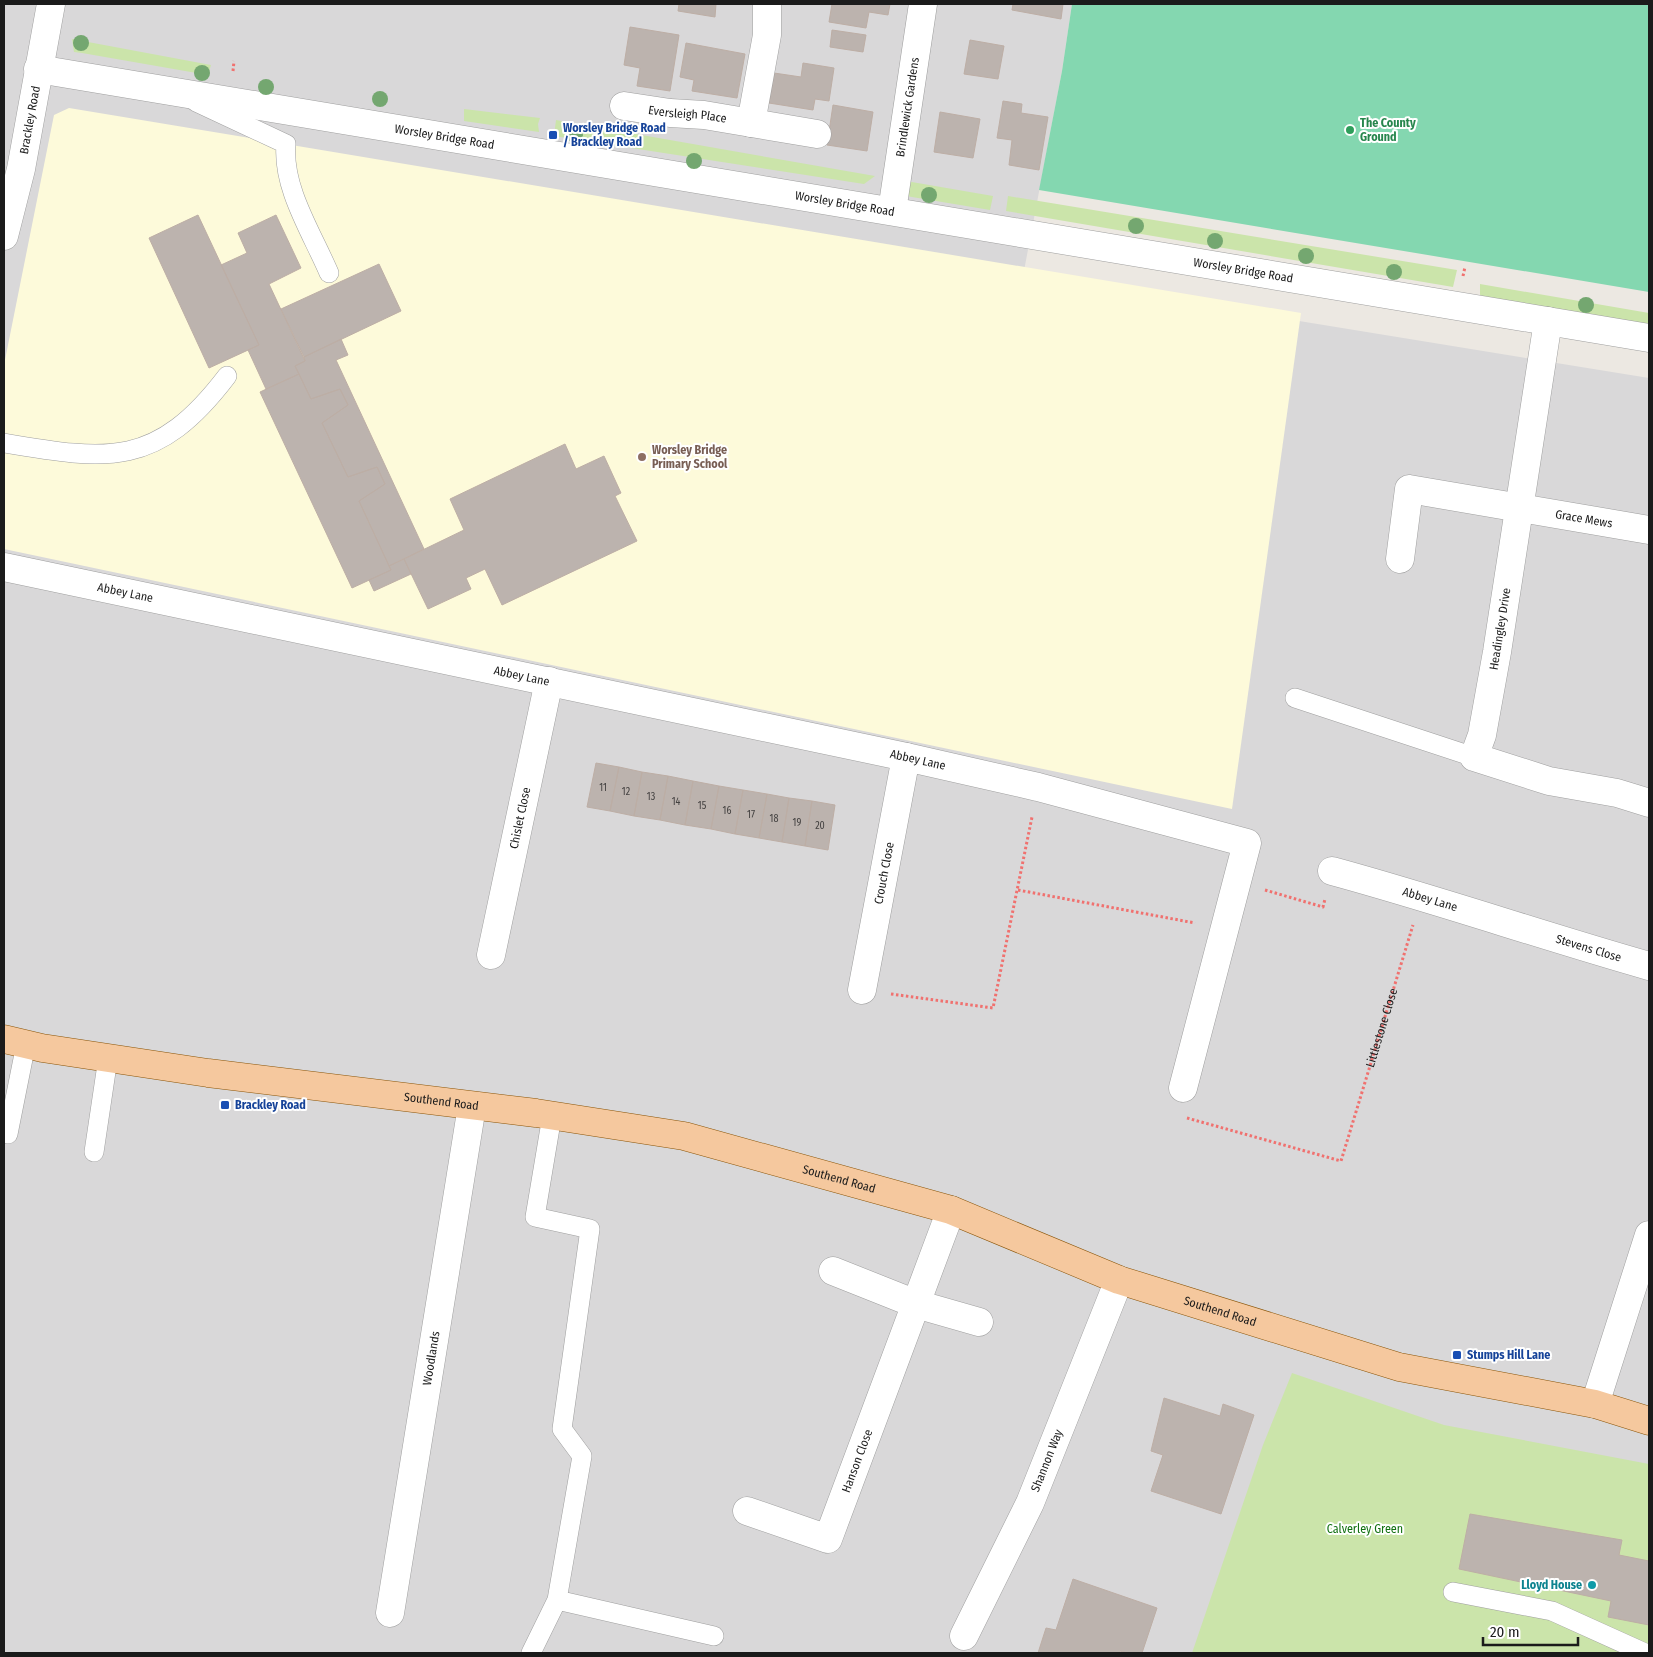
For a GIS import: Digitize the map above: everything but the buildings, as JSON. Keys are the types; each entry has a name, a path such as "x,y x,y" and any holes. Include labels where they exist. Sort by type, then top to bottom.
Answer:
{"main road":[{"name":"Southend Road","path":"15,1042 208,1073 552,1116 684,1136 951,1210 1119,1280 1399,1367 1595,1404 1649,1420"}],"street":[{"name":"Brackley Road","path":"4,236 21,169 51,4"},
{"path":"751,123 766,35 767,4"},
{"name":"Brindlewick Gardens","path":"892,211 923,4"},
{"name":"Worsley Bridge Road","path":"38,69 1649,338"},
{"name":"Eversleigh Place","path":"624,106 817,134"},
{"name":"Headingley Drive","path":"1474,757 1482,736 1492,680 1548,321"},
{"name":"Grace Mews","path":"1400,559 1409,489 1649,530"},
{"name":"Abbey Lane","path":"4,567 549,681 1038,787 1247,843 1237,881"},
{"name":"Chislet Close","path":"491,955 549,681"},
{"name":"Crouch Close","path":"862,990 906,757"},
{"path":"1474,757 1549,781 1617,793 1649,802"},
{"name":"Abbey Lane","path":"1332,871 1422,896 1528,931"},
{"path":"1184,1088 1237,881"},
{"name":"Stevens Close","path":"1528,931 1649,966"},
{"name":"Woodlands","path":"390,1613 472,1106"},
{"name":"Hanson Close","path":"747,1511 828,1539 951,1210"},
{"path":"1595,1404 1649,1235"},
{"path":"833,1271 916,1304 979,1322"},
{"name":"Shannon Way","path":"964,1636 1030,1503 1119,1280"}],"lane":[{"path":"172,91 286,144 284,162 288,180 330,273"},
{"path":"4,443 68,454 94,455 122,452 149,446 174,432 193,417 227,376"},
{"path":"1295,698 1474,757"},
{"path":"4,1133 8,1134 15,1042"},
{"path":"94,1152 108,1058"},
{"path":"531,1653 557,1600 582,1456 562,1429 590,1229 535,1217 552,1116"},
{"path":"1453,1592 1552,1611 1645,1653"},
{"path":"557,1600 714,1636"}],"path":[{"path":"862,990 993,1008 1038,787"},
{"path":"1237,881 1323,907 1332,871"},
{"path":"1018,890 1225,928"},
{"name":"Littlestone Close","path":"1184,1088 1175,1115 1341,1161 1422,896"}],"shaded area":[{"path":"4,4 1072,4 1062,71 1023,276 1649,378 1649,1653 4,1653"},
{"name":"Worsley Bridge Primary School","path":"69,108 1301,313 1232,809 4,549 4,365 54,115"}],"green space":[{"name":"The County Ground","path":"1072,4 1649,4 1649,292 1039,190 1062,71"},
{"path":"72,39 211,65 208,75 74,52"},
{"path":"464,109 540,118 538,124 539,132 464,121"},
{"path":"556,120 875,176 864,184 554,136"},
{"path":"906,181 993,196 990,210 906,196"},
{"path":"1008,196 1457,270 1453,287 1006,211"},
{"path":"1480,284 1649,313 1649,326 1480,299"},
{"name":"Calverley Green","path":"1292,1373 1444,1425 1649,1464 1649,1653 1192,1653 1263,1445"}],"place":[{"name":"The County Ground","path":"1350,130"},
{"name":"Worsley Bridge Road / Brackley Road","path":"553,135"},
{"name":"Worsley Bridge Primary School","path":"642,457"},
{"name":"Brackley Road","path":"225,1105"},
{"name":"Stumps Hill Lane","path":"1457,1355"},
{"name":"Lloyd House","path":"1592,1585"}]}
